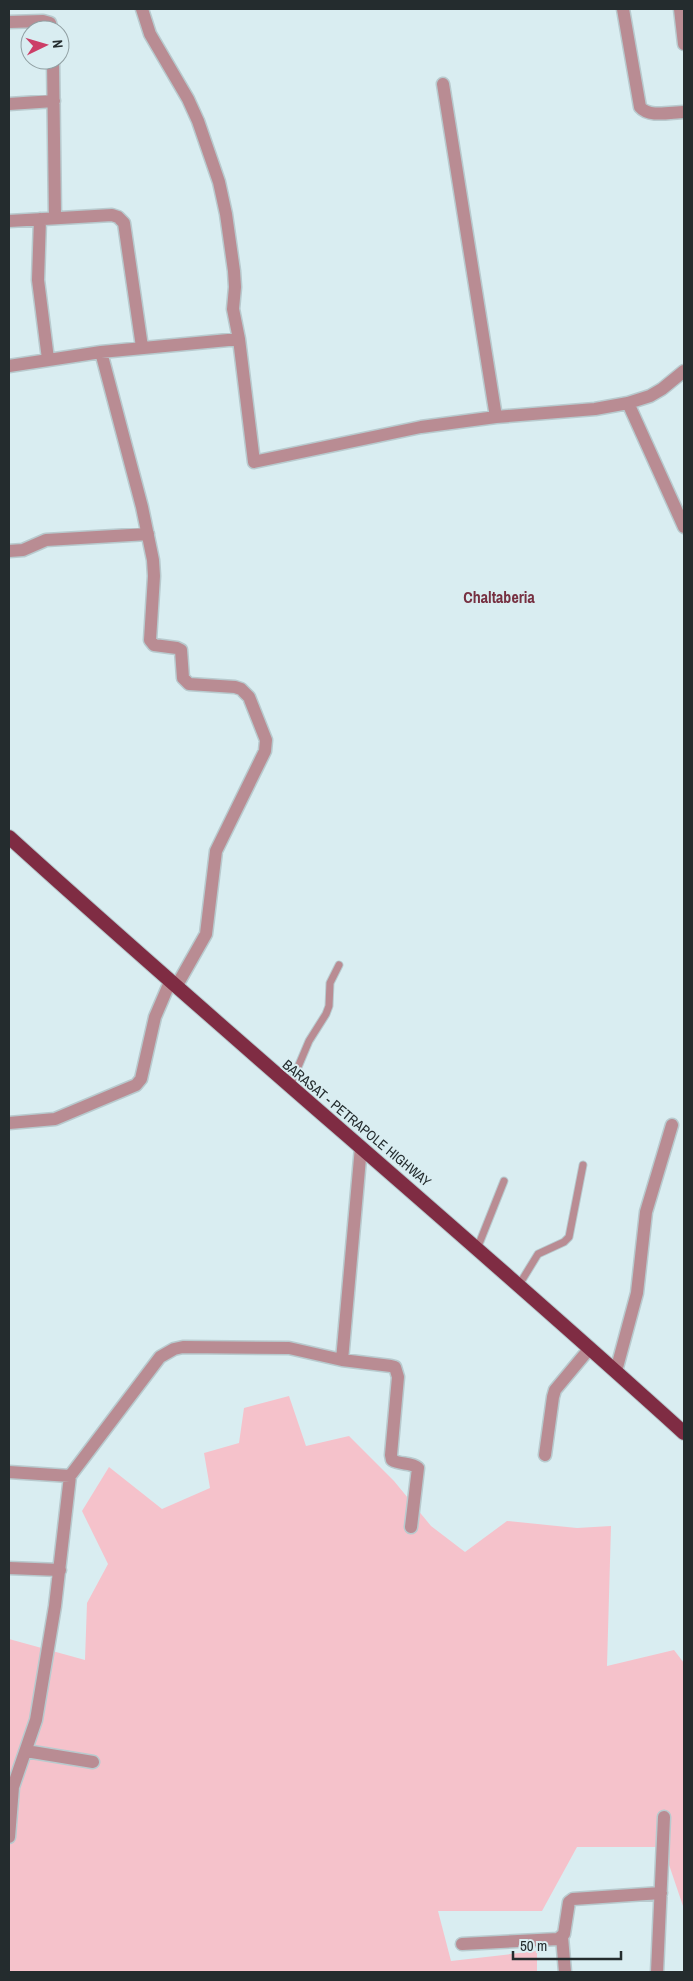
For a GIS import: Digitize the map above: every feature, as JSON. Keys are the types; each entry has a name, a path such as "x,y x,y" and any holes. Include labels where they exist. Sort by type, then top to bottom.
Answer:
{"highway":[{"name":"BARASAT - PETRAPOLE HIGHWAY","path":"9,837 173,985 519,1285 684,1433"}],"street":[{"path":"142,9 150,34 193,110 219,182 226,214 234,271 235,286 232,303 239,339 254,462 421,427 496,417 595,409 628,404 650,396 662,389 684,371"},
{"path":"623,9 640,107 644,112 652,114 684,112"},
{"path":"680,9 684,44"},
{"path":"53,70 54,218"},
{"path":"443,84 496,417"},
{"path":"9,104 54,101"},
{"path":"9,221 112,215 122,220 124,223 142,347"},
{"path":"40,219 38,280 48,358"},
{"path":"9,366 48,358 142,347 239,339"},
{"path":"9,1123 55,1119 136,1085 140,1079 155,1017 206,934 216,850 265,751 266,740 249,697 245,692 235,687 189,684 184,678 181,650 154,645 150,640 154,576 153,560 101,352"},
{"path":"628,404 684,527"},
{"path":"9,551 23,550 46,540 148,534"},
{"path":"616,1372 637,1292 646,1212 672,1126"},
{"path":"342,1360 361,1147"},
{"path":"9,1837 13,1786 36,1720 55,1606 70,1476 160,1357 174,1349 184,1347 289,1348 342,1360 391,1366 396,1371 398,1377 392,1460 418,1468 411,1527"},
{"path":"545,1455 552,1397 555,1390 590,1348"},
{"path":"9,1472 70,1476"},
{"path":"9,1568 60,1570"},
{"path":"26,1751 93,1762"},
{"path":"657,1972 664,1817"},
{"path":"565,1972 562,1937 569,1902 573,1899 661,1893"},
{"path":"462,1944 562,1937"}],"lane":[{"path":"290,1087 311,1036 326,1014 329,1006 331,981 339,965"},
{"path":"519,1285 538,1254 564,1242 568,1237 583,1165"},
{"path":"477,1249 504,1181"}],"shaded area":[{"path":"289,1396 306,1446 349,1436 394,1481 431,1526 465,1552 507,1521 577,1528 611,1526 607,1666 674,1650 684,1663 684,1909 663,1847 577,1847 542,1911 438,1911 451,1961 537,1951 537,1972 9,1972 9,1639 85,1660 87,1603 108,1564 82,1511 109,1467 162,1509 210,1488 204,1453 239,1443 244,1408"}],"district":[{"name":"Chaltaberia","path":"499,597"}]}
